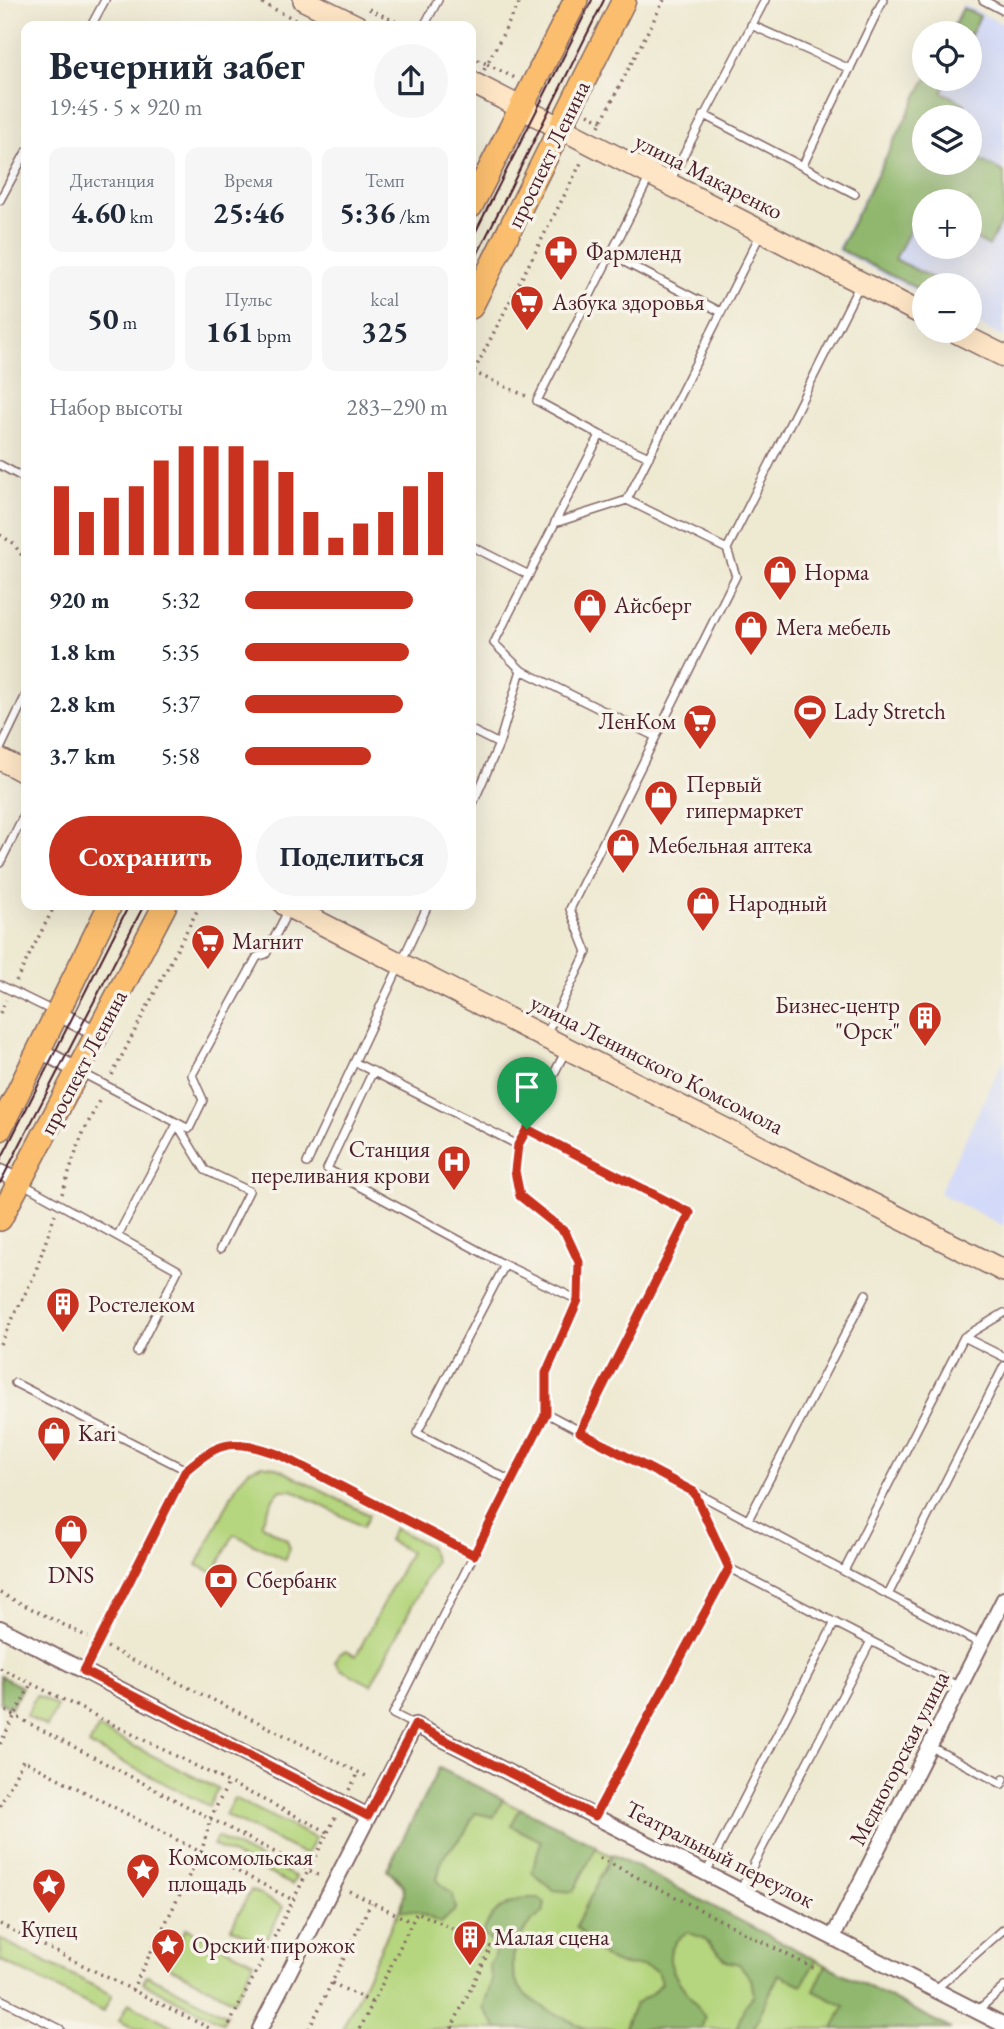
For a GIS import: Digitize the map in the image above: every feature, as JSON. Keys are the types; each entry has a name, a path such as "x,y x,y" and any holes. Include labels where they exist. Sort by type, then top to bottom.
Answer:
{"main road":[{"name":"проспект Ленина","path":"476,197 576,0"},
{"name":"проспект Ленина","path":"476,297 624,0"},
{"name":"проспект Ленина","path":"0,1129 108,910"},
{"name":"проспект Ленина","path":"0,1219 10,1177 78,1071 162,910"}],"street":[{"path":"304,0 359,16"},
{"name":"улица Макаренко","path":"476,84 912,310"},
{"path":"978,343 1004,356"},
{"path":"0,759 21,770"},
{"name":"улица Ленинского Комсомола","path":"297,910 1004,1271"},
{"path":"57,1013 97,1034"},
{"path":"39,1050 78,1071"},
{"name":"Медногорская улица","path":"833,1937 1003,1604"},
{"path":"0,1629 368,1816"},
{"path":"260,2029 415,1725"},
{"name":"Театральный переулок","path":"415,1725 1004,2025"}],"lane":[{"path":"94,21 105,0"},
{"path":"427,21 438,0"},
{"path":"649,457 600,435 537,401 611,255 704,115 765,0"},
{"path":"803,166 883,0"},
{"path":"983,0 1004,11"},
{"path":"751,25 849,69"},
{"path":"704,115 855,194"},
{"path":"0,200 21,161"},
{"path":"627,500 761,232"},
{"path":"611,255 721,312"},
{"path":"545,1037 587,952 570,909 736,576 727,549 860,283"},
{"path":"600,435 494,643 522,670 656,737"},
{"path":"0,465 21,476"},
{"path":"555,523 627,500 727,549"},
{"path":"476,548 529,575"},
{"path":"476,797 499,744 522,670"},
{"path":"0,749 21,705"},
{"path":"476,732 499,744"},
{"path":"0,863 2,852 21,820"},
{"path":"78,1071 189,1129 203,1100 192,1076 257,957 266,954 287,910"},
{"path":"307,1163 426,910"},
{"path":"0,985 57,1013"},
{"path":"415,1725 393,1714 546,1413 546,1373 578,1300 579,1262 565,1232 520,1196 515,1171 518,1145 567,1048"},
{"path":"356,1063 518,1145"},
{"path":"373,1071 327,1169 505,1265 578,1300"},
{"path":"118,1235 177,1124"},
{"path":"177,1124 205,1170 249,1191 220,1249"},
{"path":"527,1129 690,1213 580,1432"},
{"path":"10,1177 178,1270 137,1352"},
{"path":"505,1265 417,1433 511,1481"},
{"path":"748,1520 866,1294"},
{"path":"844,1571 964,1337 1004,1312"},
{"path":"964,1337 1004,1357"},
{"path":"888,1595 1004,1366"},
{"path":"15,1383 186,1470"},
{"path":"546,1413 981,1644"},
{"path":"84,1671 186,1470 211,1449 246,1443 280,1455 474,1555"},
{"path":"694,1492 729,1568 961,1687"},
{"path":"595,1816 729,1568"},
{"path":"706,1873 835,1622"},
{"path":"740,1890 870,1641"},
{"path":"931,1747 1002,1784 1004,1779"},
{"path":"936,1990 1004,1929"},
{"path":"977,2011 1004,1987"},
{"path":"0,1999 60,2029"}],"path":[{"path":"256,0 298,21"},
{"path":"476,59 487,64 521,0"},
{"path":"476,366 664,0"},
{"path":"359,16 382,21"},
{"path":"476,376 537,401"},
{"path":"0,535 13,543 21,554"},
{"path":"0,1013 52,910"},
{"path":"60,1200 81,1137 197,910"},
{"path":"0,1344 34,1276 55,1213"},
{"path":"0,1593 384,1785"},
{"path":"0,1668 327,1832 227,2029"},
{"path":"0,1744 31,1684"},
{"path":"0,1708 412,1922"},
{"path":"0,1806 23,1760 202,1850 293,1900"},
{"path":"132,1990 202,1850 211,1816 229,1782"},
{"path":"600,1858 817,1970"},
{"path":"309,2029 371,1903"},
{"path":"360,2029 417,1912 491,1947 452,2027 456,2029"},
{"path":"0,1924 211,2029"},
{"path":"332,1983 373,2003"}],"shaded area":[{"path":"963,4 1004,25 1004,338 982,326 982,273 912,273 912,290 836,250 919,91 982,91 982,21 954,21"},
{"path":"1004,1059 1004,1226 939,1193"}],"green space":[{"path":"963,8 980,16 978,21 956,21"},
{"path":"920,91 942,91 965,104 964,105 913,105"},
{"path":"912,106 912,175 982,175 982,161 1004,172 1004,216 989,246 982,242 982,189 912,189 912,226 895,259 922,273 912,273 912,286 839,249"},
{"path":"262,1465 275,1467 369,1515 363,1527 292,1490 281,1490 274,1497 261,1524 287,1540 290,1549 285,1560 234,1534 214,1573 197,1565 239,1481 249,1470"},
{"path":"394,1528 429,1546 435,1561 371,1685 340,1669 335,1662 339,1654 346,1651 356,1656 410,1552 388,1540"},
{"path":"0,1676 22,1687 11,1708 0,1702"},
{"path":"36,1695 57,1706 47,1727 26,1716"},
{"path":"98,1728 218,1789 209,1806 89,1745"},
{"path":"439,1768 951,2029 342,2029 404,1900 404,1886 387,1870"},
{"path":"439,1768 503,1799 494,1817 475,1813 465,1833 442,1858 437,1880 453,1895 456,1909 441,1923 417,1912 400,1910 404,1897 403,1887 398,1878 387,1870"},
{"path":"234,1798 315,1838 306,1855 225,1815"},
{"path":"520,1808 597,1846 573,1892 553,1890 532,1872 541,1841 511,1826"},
{"path":"217,1837 296,1877 292,1885 213,1845"},
{"path":"612,1854 816,1960 802,1985 779,1974 753,2029 736,2029 745,2006 754,1995 751,1979 739,1964 727,1961 703,1938 687,1932 675,1942 670,1953 671,1964 675,1975 705,2018 701,2029 624,2029 635,2004 651,1994 661,1983 657,1971 618,1964 606,1958 576,1926"},
{"path":"251,1890 283,1907 264,1945 231,1928"},
{"path":"525,1898 537,1898 545,1903 543,1913 519,1938 515,1949 513,1960 517,1983 536,2003 586,2029 498,2029 483,2008 492,1980 489,1965 496,1953 493,1944 483,1934 485,1927 498,1910"},
{"path":"186,1928 254,1962 234,2001 167,1966"},
{"path":"0,1939 112,1995 103,2012 0,1960"},
{"path":"826,1965 951,2029 833,2029 844,2006 814,1991"},
{"path":"147,1975 227,2015 223,2023 143,1983"},
{"path":"128,2003 178,2029 136,2029 119,2021"}],"tram line":[{"path":"476,231 592,0"},
{"path":"476,257 604,0"},
{"path":"0,1161 126,910"},
{"path":"0,1183 141,910"}],"place":[{"name":"Фармленд","path":"561,282"},
{"name":"Азбука здоровья","path":"527,332"},
{"name":"Норма","path":"780,602"},
{"name":"Айсберг","path":"590,635"},
{"name":"Мега мебель","path":"751,657"},
{"name":"Lady Stretch","path":"810,741"},
{"name":"ЛенКом","path":"700,751"},
{"name":"Первый гипермаркет","path":"661,827"},
{"name":"Мебельная аптека","path":"623,875"},
{"name":"Народный","path":"703,933"},
{"name":"Магнит","path":"208,971"},
{"name":"Бизнес-центр \"Орск\"","path":"925,1048"},
{"name":"Станция переливания крови","path":"454,1192"},
{"name":"Ростелеком","path":"63,1334"},
{"name":"Kari","path":"54,1463"},
{"name":"DNS","path":"71,1561"},
{"name":"Сбербанк","path":"221,1610"},
{"name":"Комсомольская площадь","path":"143,1900"},
{"name":"Купец","path":"49,1915"},
{"name":"Малая сцена","path":"470,1967"},
{"name":"Орский пирожок","path":"168,1975"}],"route":[{"path":"527,1129 690,1213 580,1432 694,1492 729,1568 595,1816 415,1725 368,1816 84,1671 186,1470 211,1449 246,1443 280,1455 474,1555 546,1413 546,1373 578,1300 579,1262 565,1232 520,1196 515,1171 518,1145 527,1129"}]}
